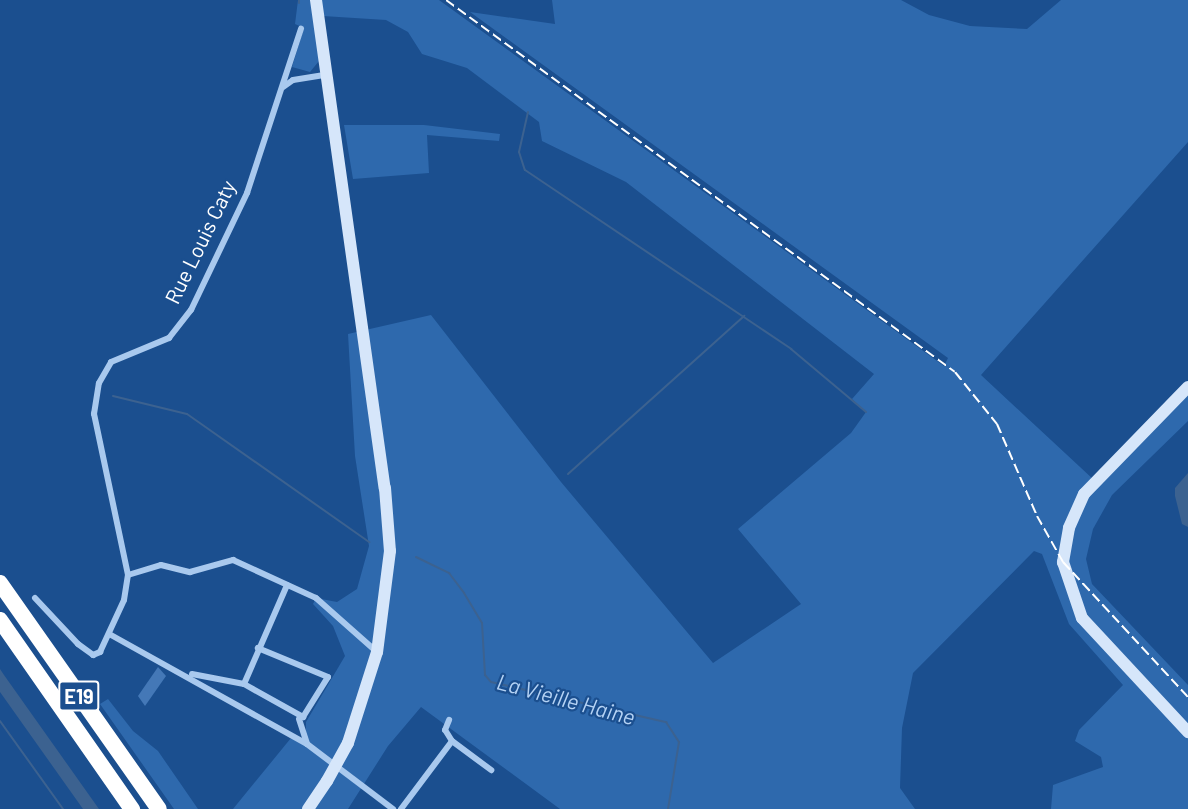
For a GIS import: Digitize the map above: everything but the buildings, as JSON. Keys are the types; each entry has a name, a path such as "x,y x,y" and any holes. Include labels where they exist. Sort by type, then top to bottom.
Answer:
{"highway":[{"name":"E19","path":"0,583 159,809"},
{"name":"E19","path":"0,620 132,809"}],"main road":[{"path":"308,809 327,781 348,742 377,652 390,551 384,476 316,0"},
{"path":"1188,387 1084,494 1069,528 1063,562 1074,603 1087,625 1188,732"}],"street":[{"name":"Rue Louis Caty","path":"35,598 93,656 111,635 128,575 94,414 99,383 111,362 169,338 191,310 247,193 301,29"},
{"path":"283,87 293,80 326,75"},
{"path":"128,575 161,565 190,572 208,563 232,560 316,598 377,652"},
{"path":"243,684 287,585"},
{"path":"111,635 185,673 307,744 393,809"},
{"path":"258,648 328,677 301,718 307,744"},
{"path":"185,673 243,684 301,718"},
{"path":"449,720 445,730 452,741 491,770"},
{"path":"401,809 452,741"}],"shaded area":[{"path":"298,0 312,0 319,61 310,72 292,67 304,28 295,24"},
{"path":"321,0 439,0 944,366 948,358 470,12 555,24 552,0 901,0 929,15 970,26 1027,29 1061,0 1188,0 1188,142 981,375 1094,480 1188,387 1188,421 1112,495 1093,529 1086,559 1092,584 1188,685 1188,809 1051,809 1053,785 1103,767 1101,757 1075,741 1079,730 1123,685 1069,624 1042,554 1034,551 913,673 902,728 900,788 915,809 560,809 421,707 388,746 348,809 233,809 291,738 306,744 306,722 345,656 333,626 313,604 316,598 337,602 357,589 369,546 355,456 348,334 431,315 561,482 713,663 801,604 738,529 851,433 866,412 852,399 874,374 626,182 542,141 539,122 467,68 422,54 408,32 386,20 323,16"},
{"path":"344,125 424,125 500,134 499,141 427,135 429,173 353,179"},
{"path":"1188,473 1188,527 1182,524 1175,488"},
{"path":"0,669 99,809 83,809 0,692"},
{"path":"108,699 133,731 158,751 198,809 174,809 100,704"}],"waterway":[{"path":"528,112 519,152 525,170 791,349 866,412"},
{"path":"568,474 744,316"},
{"path":"113,396 187,414 369,542"},
{"name":"La Vieille Haine","path":"416,557 449,573 464,593 482,623 485,675 491,682 666,722 679,742 668,809"},
{"path":"0,721 63,809"}],"railway":[{"path":"446,0 955,372 997,424 1037,516 1063,562 1188,697"}]}
